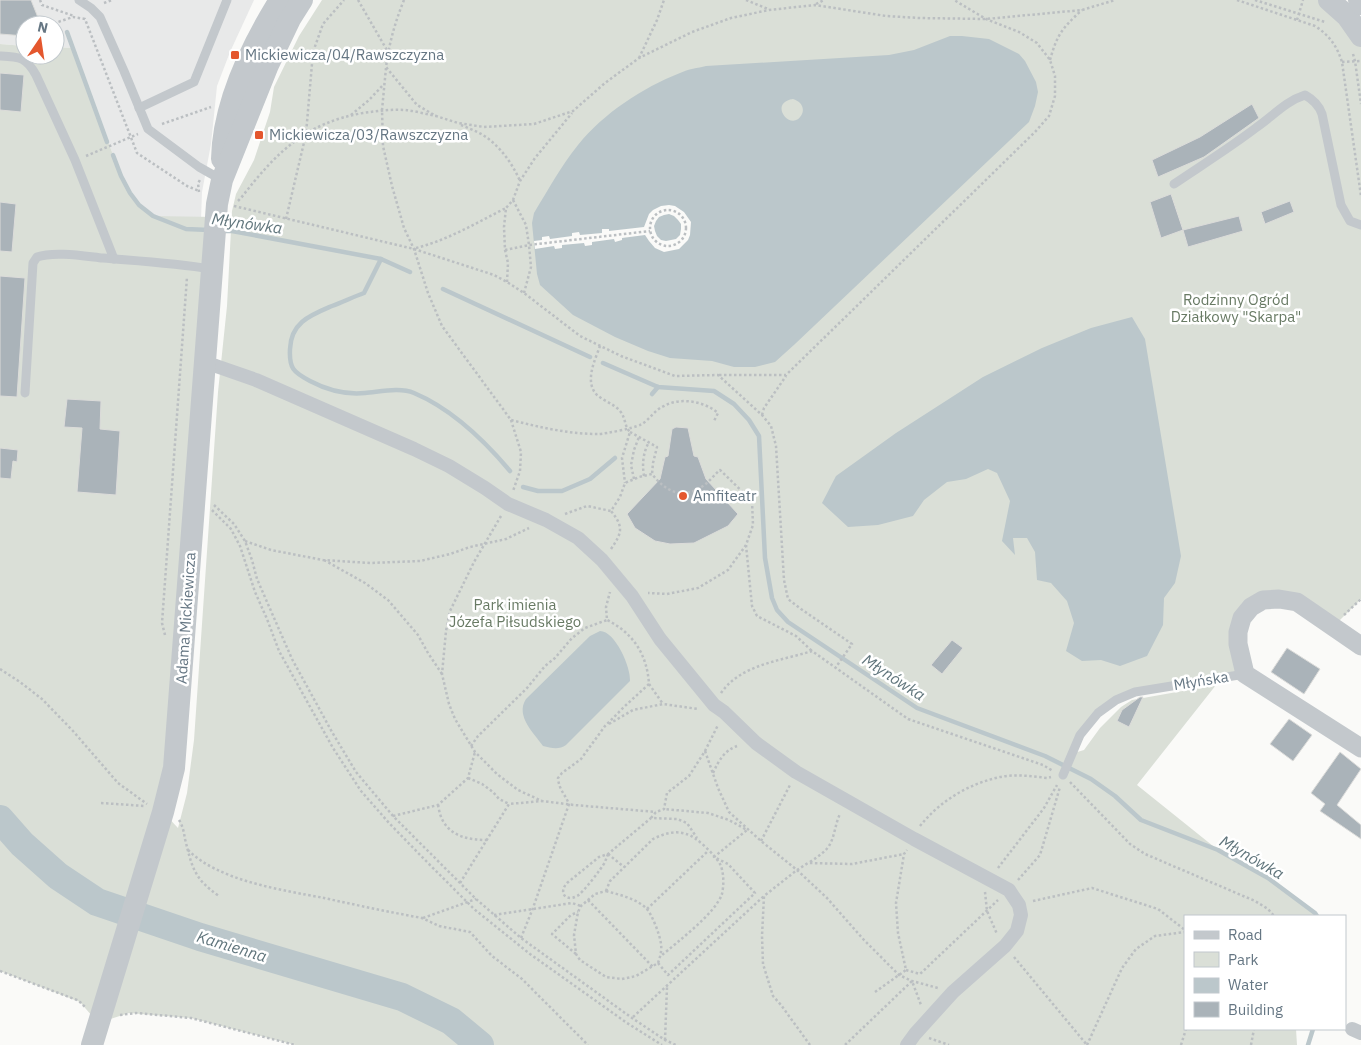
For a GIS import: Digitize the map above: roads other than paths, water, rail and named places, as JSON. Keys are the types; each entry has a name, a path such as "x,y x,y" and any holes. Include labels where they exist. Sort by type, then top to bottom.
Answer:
{"street":[{"name":"Adama Mickiewicza","path":"222,180 222,151 234,96 248,60 280,0"},
{"name":"Adama Mickiewicza","path":"92,1045 105,1000 167,822 174,768 217,204 222,180 268,65 290,19 302,0"},
{"path":"1329,0 1347,16 1356,42"},
{"path":"1359,0 1361,4"},
{"path":"204,364 216,366 256,380 414,449 449,466 508,504 546,520 578,538 602,560 632,596 660,639 719,708 756,743 796,772 1009,890 1019,904 1021,916 1017,931 1004,946 953,992 911,1039"},
{"path":"1245,674 1238,644 1238,632 1242,618 1251,607 1264,600 1279,599 1297,602 1361,646"},
{"name":"Młyńska","path":"1245,674 1361,748"}],"lane":[{"path":"79,0 100,17 148,129 199,167 222,180"},
{"path":"139,108 194,82 227,0"},
{"path":"0,56 17,57 25,60 31,66 75,160 114,259"},
{"path":"1174,184 1257,127 1287,103 1305,95 1313,99 1319,106 1322,114 1341,205 1345,215 1350,221 1361,225"},
{"path":"24,393 33,264 37,257 45,254 114,259 179,264 212,270"},
{"name":"Młyńska","path":"1063,776 1080,735 1098,713 1116,700 1135,692 1245,674"}],"water":[{"path":"950,36 962,36 989,39 1019,54 1036,82 1038,92 1029,122 775,362 755,367 734,367 712,361 670,358 648,351 615,337 573,315 540,285 537,274 532,223 534,213 560,170 588,133 612,112 638,94 683,72 706,66 889,55 914,50","holes":["793,99 800,103 803,111 798,119 793,121 784,116 782,106 786,102"]},
{"path":"1132,317 1145,339 1181,556 1175,583 1164,598 1163,625 1147,656 1120,666 1101,660 1082,661 1066,651 1074,623 1067,601 1051,583 1037,580 1035,552 1027,538 1013,538 1015,555 1002,541 1010,501 997,473 988,469 966,479 947,482 924,500 913,516 878,525 848,527 822,503 836,476 896,433 983,377 1042,348 1091,328"},
{"path":"600,631 611,637 621,651 628,667 630,681 566,745 558,748 543,746 524,718 523,705 526,699 590,636"}],"waterway":[{"name":"Młynówka","path":"67,32 107,142"},
{"name":"Młynówka","path":"113,155 130,193 139,205 153,216 186,229 209,230"},
{"name":"Młynówka","path":"222,231 232,231 381,259 410,272"},
{"path":"381,259 364,293 310,316 298,326 291,340 290,361 293,369 310,381 336,391 358,393 396,390 414,393 441,408 467,426 510,471"},
{"name":"Młynówka","path":"443,289 590,357"},
{"name":"Młynówka","path":"603,363 658,387 714,391 734,404 749,420 759,436 765,558 772,598 777,610 788,622 917,708 1045,756 1091,779 1115,796 1141,820 1218,850 1268,878 1316,915"},
{"path":"652,394 658,387"},
{"path":"523,487 538,491 562,491 590,479 615,458"},
{"name":"Kamienna","path":"0,819 22,844 58,876 97,902 200,937 402,997 451,1021 480,1045"},
{"name":"Młynówka","path":"1308,1045 1313,1030"}],"place":[{"name":"Mickiewicza/04/Rawszczyzna","path":"235,55"},
{"name":"Mickiewicza/03/Rawszczyzna","path":"259,135"},
{"name":"Amfiteatr","path":"683,496"}],"park label":[{"name":"Rodzinny Ogród Działkowy \"Skarpa\"","path":"1236,308"},
{"name":"Park imienia Józefa Piłsudskiego","path":"515,614"}]}
